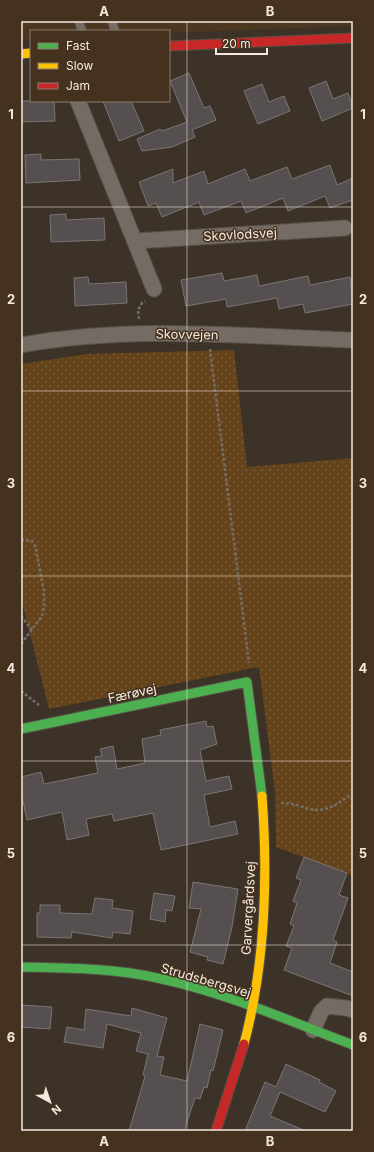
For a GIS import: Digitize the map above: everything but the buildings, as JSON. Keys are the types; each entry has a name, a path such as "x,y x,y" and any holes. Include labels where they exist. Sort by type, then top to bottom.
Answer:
{"street":[{"path":"170,46 353,38"},
{"path":"78,102 136,241 154,289"},
{"name":"Skovlodsvej","path":"136,241 345,228"},
{"name":"Skovvejen","path":"21,346 41,342 141,334 208,334 353,340"},
{"name":"Færøvej","path":"21,729 248,682"},
{"name":"Garvergårdsvej","path":"216,1131 232,1081 252,1007 260,946 264,879 263,804 248,682"},
{"name":"Strudsbergsvej","path":"21,967 103,970 175,982 252,1007 353,1044"},
{"path":"313,1030 321,1012 327,1006 353,1010"}],"path":[{"path":"141,334 138,310 142,303 154,296 154,289"},
{"path":"208,334 249,667 248,682"},
{"path":"21,540 32,541 35,545 44,591 42,616 21,644"},
{"path":"21,616 32,630"},
{"path":"263,804 290,803 311,809 325,810 338,804 353,793"}],"shaded area":[{"path":"21,21 353,21 353,26 170,33 170,30 30,30 30,39 21,40"},
{"path":"234,350 247,467 353,458 353,876 276,847 275,792 259,667 49,709 21,598 21,364 87,354"}],"traffic: fast":[{"path":"21,729 247,682 262,796"},
{"path":"21,967 106,970 157,978 232,999 353,1045"}],"traffic: slow":[{"path":"21,54 30,53"},
{"path":"244,1044 257,983 261,952 265,858 262,796"}],"traffic: jam":[{"path":"170,46 353,38"},
{"path":"216,1131 244,1044"}]}
